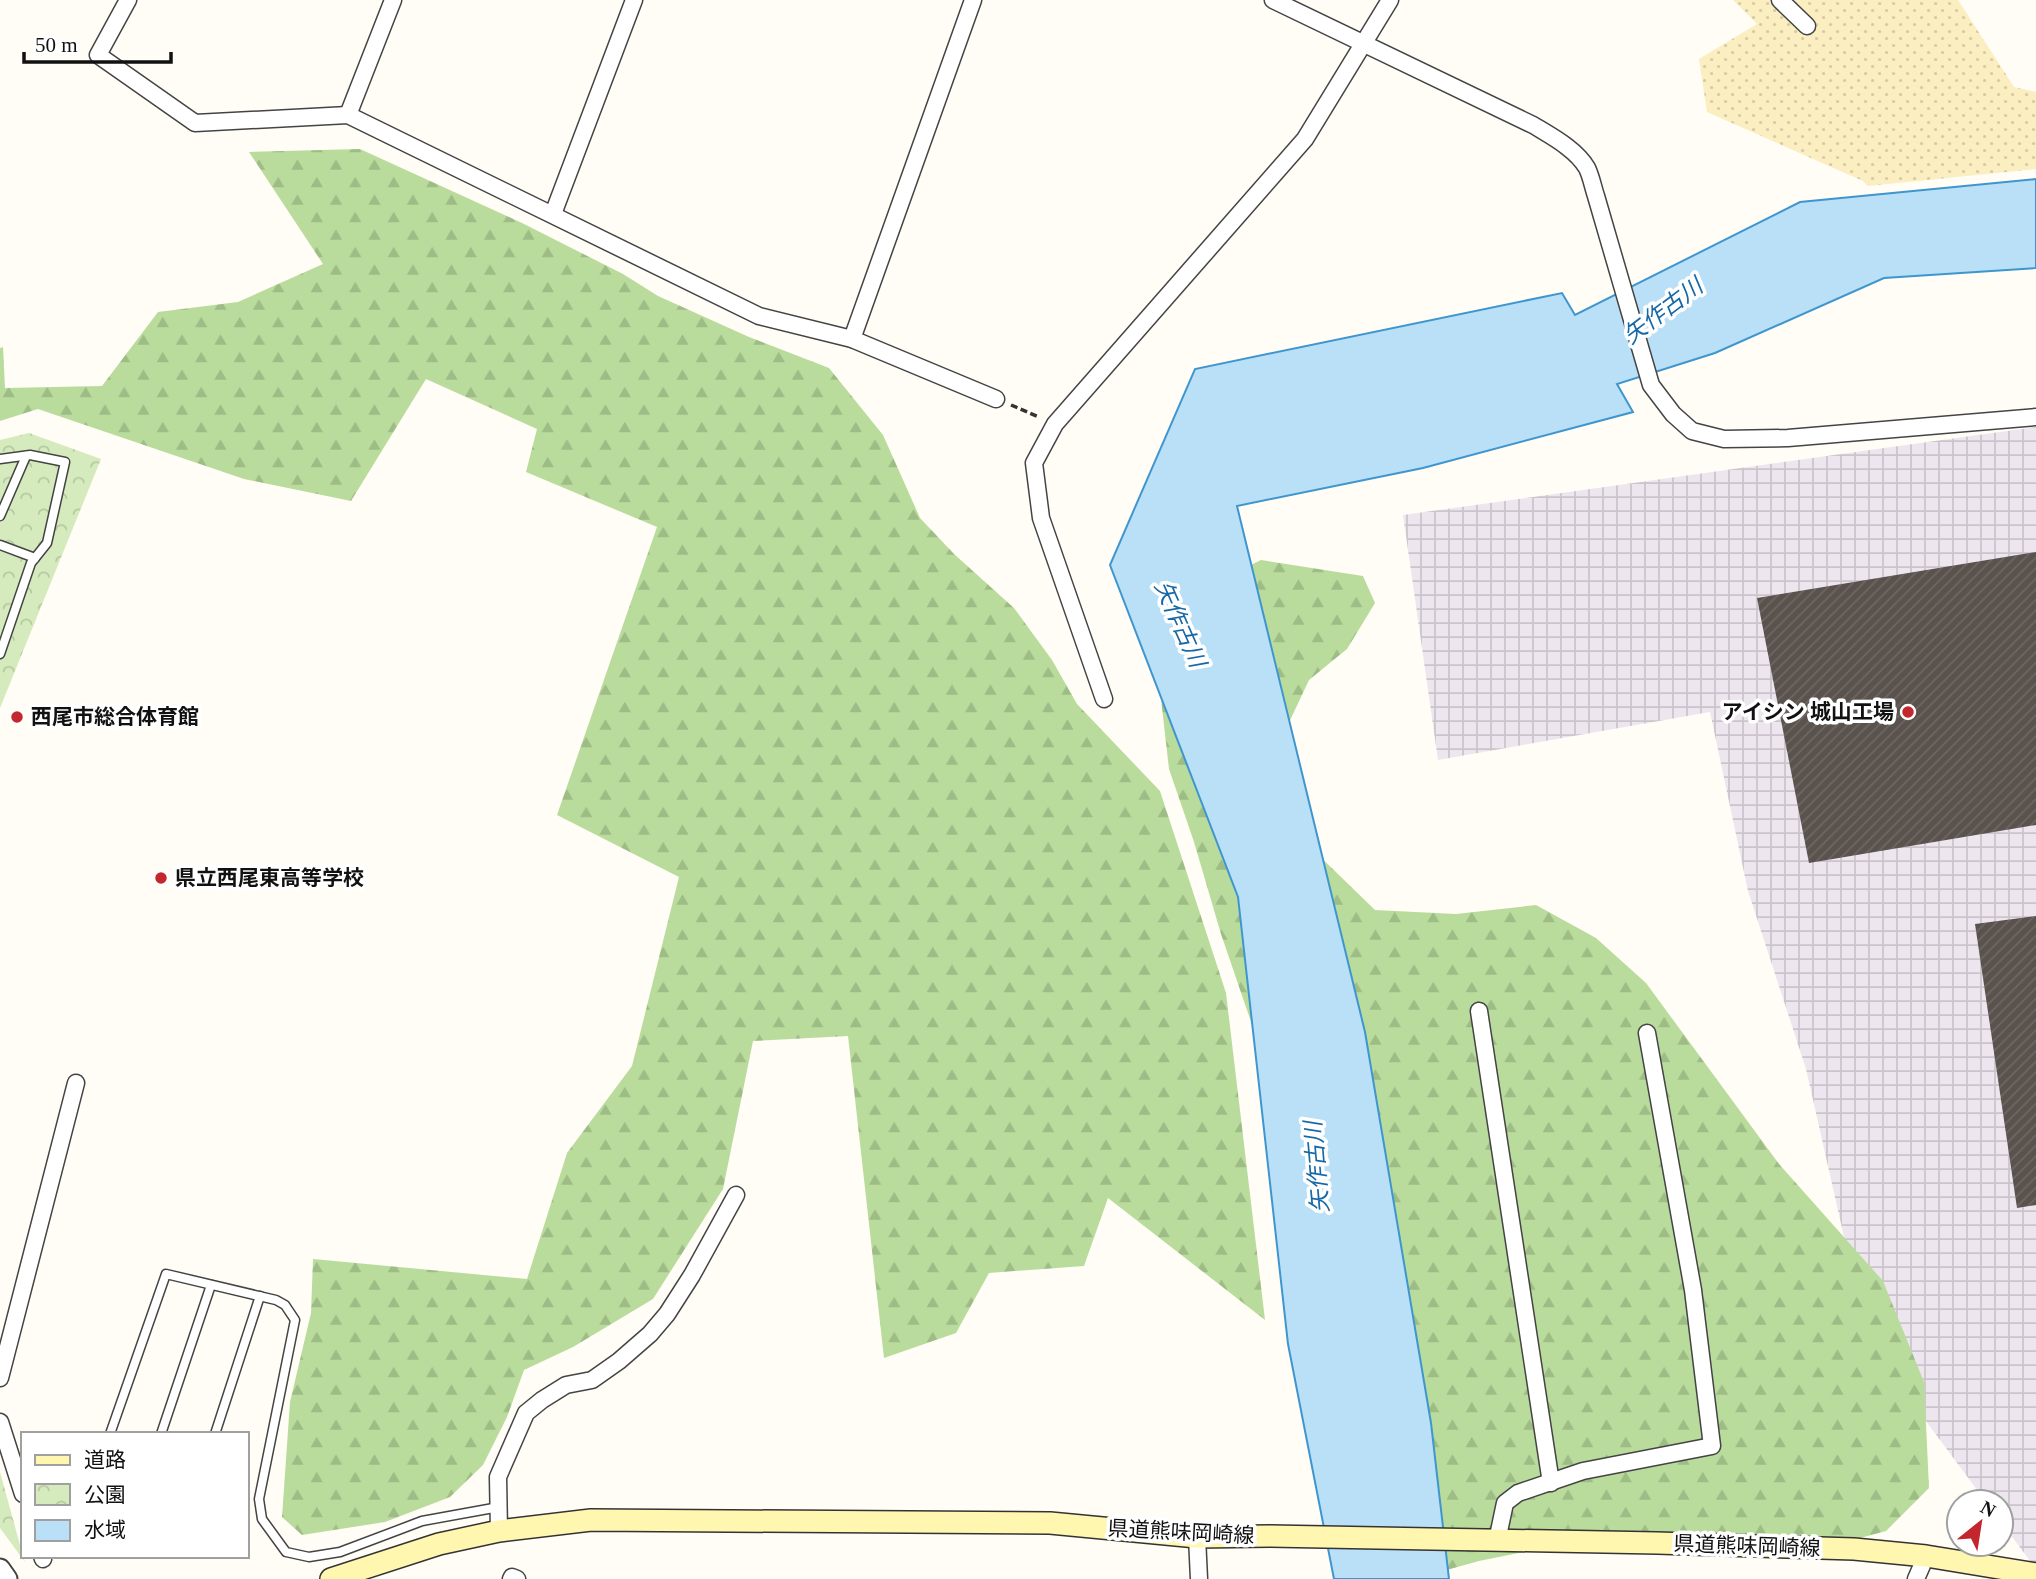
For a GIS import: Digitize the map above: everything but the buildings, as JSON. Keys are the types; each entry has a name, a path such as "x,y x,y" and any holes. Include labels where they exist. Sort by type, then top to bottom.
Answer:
{"main road":[{"name":"県道熊味岡崎線","path":"331,1579 439,1544 499,1531 591,1520 1036,1523 1197,1537 1270,1536 1854,1549 1926,1556 2036,1574"}],"street":[{"path":"128,0 98,55 195,123 348,115 759,316 852,339 996,399"},
{"path":"348,115 393,0"},
{"path":"553,214 634,0"},
{"path":"852,339 972,0"},
{"path":"1273,0 1534,125 1559,141 1586,167 1651,385 1673,414 1692,431 1724,439 1788,438 2036,417"},
{"path":"1104,699 1041,518 1034,463 1055,424 1305,139 1390,0"},
{"path":"1780,0 1807,26"},
{"path":"1479,1011 1551,1483"},
{"path":"1497,1541 1505,1503 1518,1493 1583,1471 1712,1446 1693,1290 1647,1033"},
{"path":"0,1378 76,1083"},
{"path":"499,1531 498,1476 526,1413 566,1385 592,1380 650,1334 667,1314 692,1275 736,1195"},
{"path":"0,1422 21,1488"},
{"path":"1197,1537 1199,1579"},
{"path":"1916,1579 1926,1556"},
{"path":"0,1569 8,1579"},
{"path":"511,1579 517,1579"}],"lane":[{"path":"0,459 26,456 65,463 47,543 32,563 0,654"},
{"path":"0,516 26,456"},
{"path":"0,545 35,558"},
{"path":"111,1432 166,1274 276,1300 285,1305 295,1320 259,1499 262,1519 286,1552 309,1557 340,1552 422,1521 499,1507"},
{"path":"162,1432 211,1285"},
{"path":"216,1432 260,1296"}],"path":[{"path":"996,399 1055,424"}],"shaded area":[{"path":"2036,427 2036,1569 2015,1541 2015,1488 1976,1488 1868,1343 1806,1069 1748,891 1710,712 1438,760 1403,515"}],"green space":[{"path":"360,149 522,223 623,274 658,296 749,337 829,368 883,435 920,518 954,554 1014,608 1052,660 1077,704 1160,791 1226,993 1265,1320 1108,1198 1084,1266 989,1273 956,1333 884,1358 848,1036 753,1041 723,1189 653,1299 573,1347 524,1370 507,1417 483,1465 450,1497 385,1522 302,1535 282,1517 290,1402 311,1313 313,1259 527,1279 567,1153 632,1066 679,877 557,815 657,527 526,472 537,429 426,379 351,501 244,479 38,409 0,421 0,348 3,347 5,388 102,386 158,312 238,302 323,264 249,152"},
{"path":"29,433 101,459 0,708 0,440"},
{"path":"1261,560 1363,576 1375,603 1347,649 1309,680 1270,763 1305,842 1375,910 1456,914 1536,905 1596,938 1646,983 1779,1164 1883,1281 1924,1382 1929,1488 1886,1531 1827,1547 1724,1533 1589,1539 1479,1561 1414,1579 1289,1133 1221,934 1169,769 1160,690 1204,588"},
{"path":"0,1472 21,1557 0,1528"}],"sand":[{"path":"1733,0 1958,0 2014,87 2036,92 2036,169 1868,186 1863,181 1707,112 1699,59 1757,24"}],"water":[{"name":"矢作古川","path":"2036,179 2036,268 1884,278 1715,353 1617,384 1633,412 1423,468 1237,506 1365,1032 1431,1423 1449,1579 1334,1579 1288,1344 1238,897 1110,565 1195,369 1562,293 1575,315 1800,202"}],"place":[{"name":"アイシン 城山工場","path":"1908,712"},
{"name":"西尾市総合体育館","path":"17,717"},
{"name":"県立西尾東高等学校","path":"161,878"}]}
